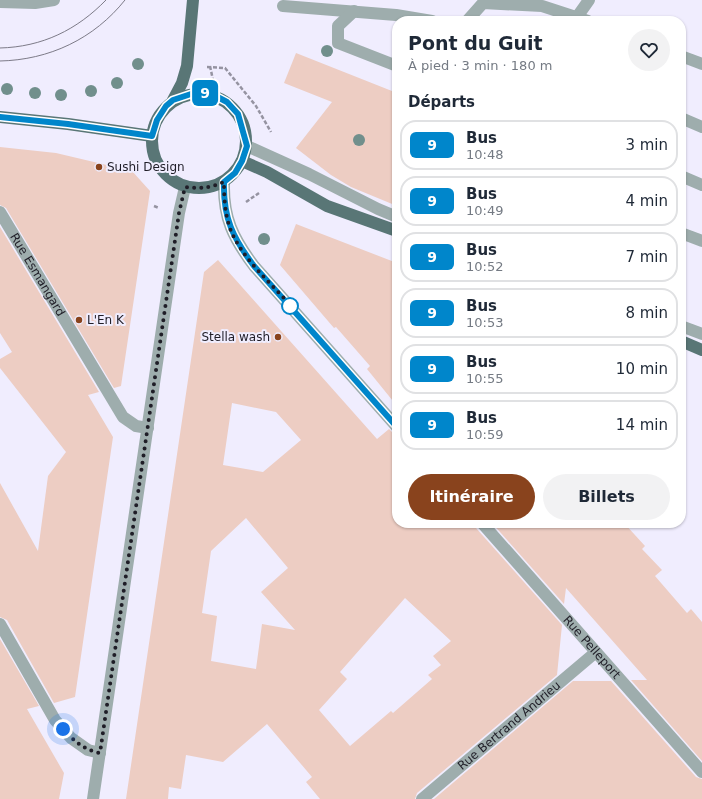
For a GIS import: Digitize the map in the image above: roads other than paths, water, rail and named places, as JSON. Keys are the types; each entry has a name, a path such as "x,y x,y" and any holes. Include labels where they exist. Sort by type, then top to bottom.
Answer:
{"main road":[{"path":"173,100 194,93 210,93 227,102 238,114 247,146 242,161 235,173 224,182 211,187 198,189 185,187 170,179 160,167 153,152 152,136 157,120 166,106 173,100 182,83 187,66 193,0"},
{"path":"0,117 68,124 152,136"},
{"path":"242,161 267,172 327,206 392,229"},
{"path":"686,343 702,350"}],"street":[{"path":"0,2 35,3 54,0"},
{"path":"583,16 589,0"},
{"path":"471,16 483,3 542,6 573,16"},
{"path":"283,6 406,16"},
{"path":"354,11 338,26 338,43 392,64"},
{"path":"686,58 702,64"},
{"path":"686,120 702,127"},
{"path":"247,146 309,174 378,210 392,215"},
{"path":"686,178 702,185"},
{"path":"224,182 224,198 231,230 241,248 254,266 392,421"},
{"path":"93,799 179,213 185,187"},
{"name":"Rue Esmangard","path":"0,212 123,417 136,426 148,428"},
{"path":"686,235 702,241"},
{"path":"686,328 702,334"},
{"name":"Rue Pelleport","path":"486,528 702,772"},
{"path":"0,624 54,720 71,738 88,750 100,753"},
{"name":"Rue Bertrand Andrieu","path":"422,799 596,652"}],"tram line":[{"path":"0,48 30,44 58,35 83,20 106,0"},
{"path":"0,61 36,57 69,45 99,26 113,14 125,0"}],"place":[{"name":"Sushi Design","path":"99,167"},
{"name":"L'En K","path":"79,320"},
{"name":"Stella wash","path":"278,337"}]}
